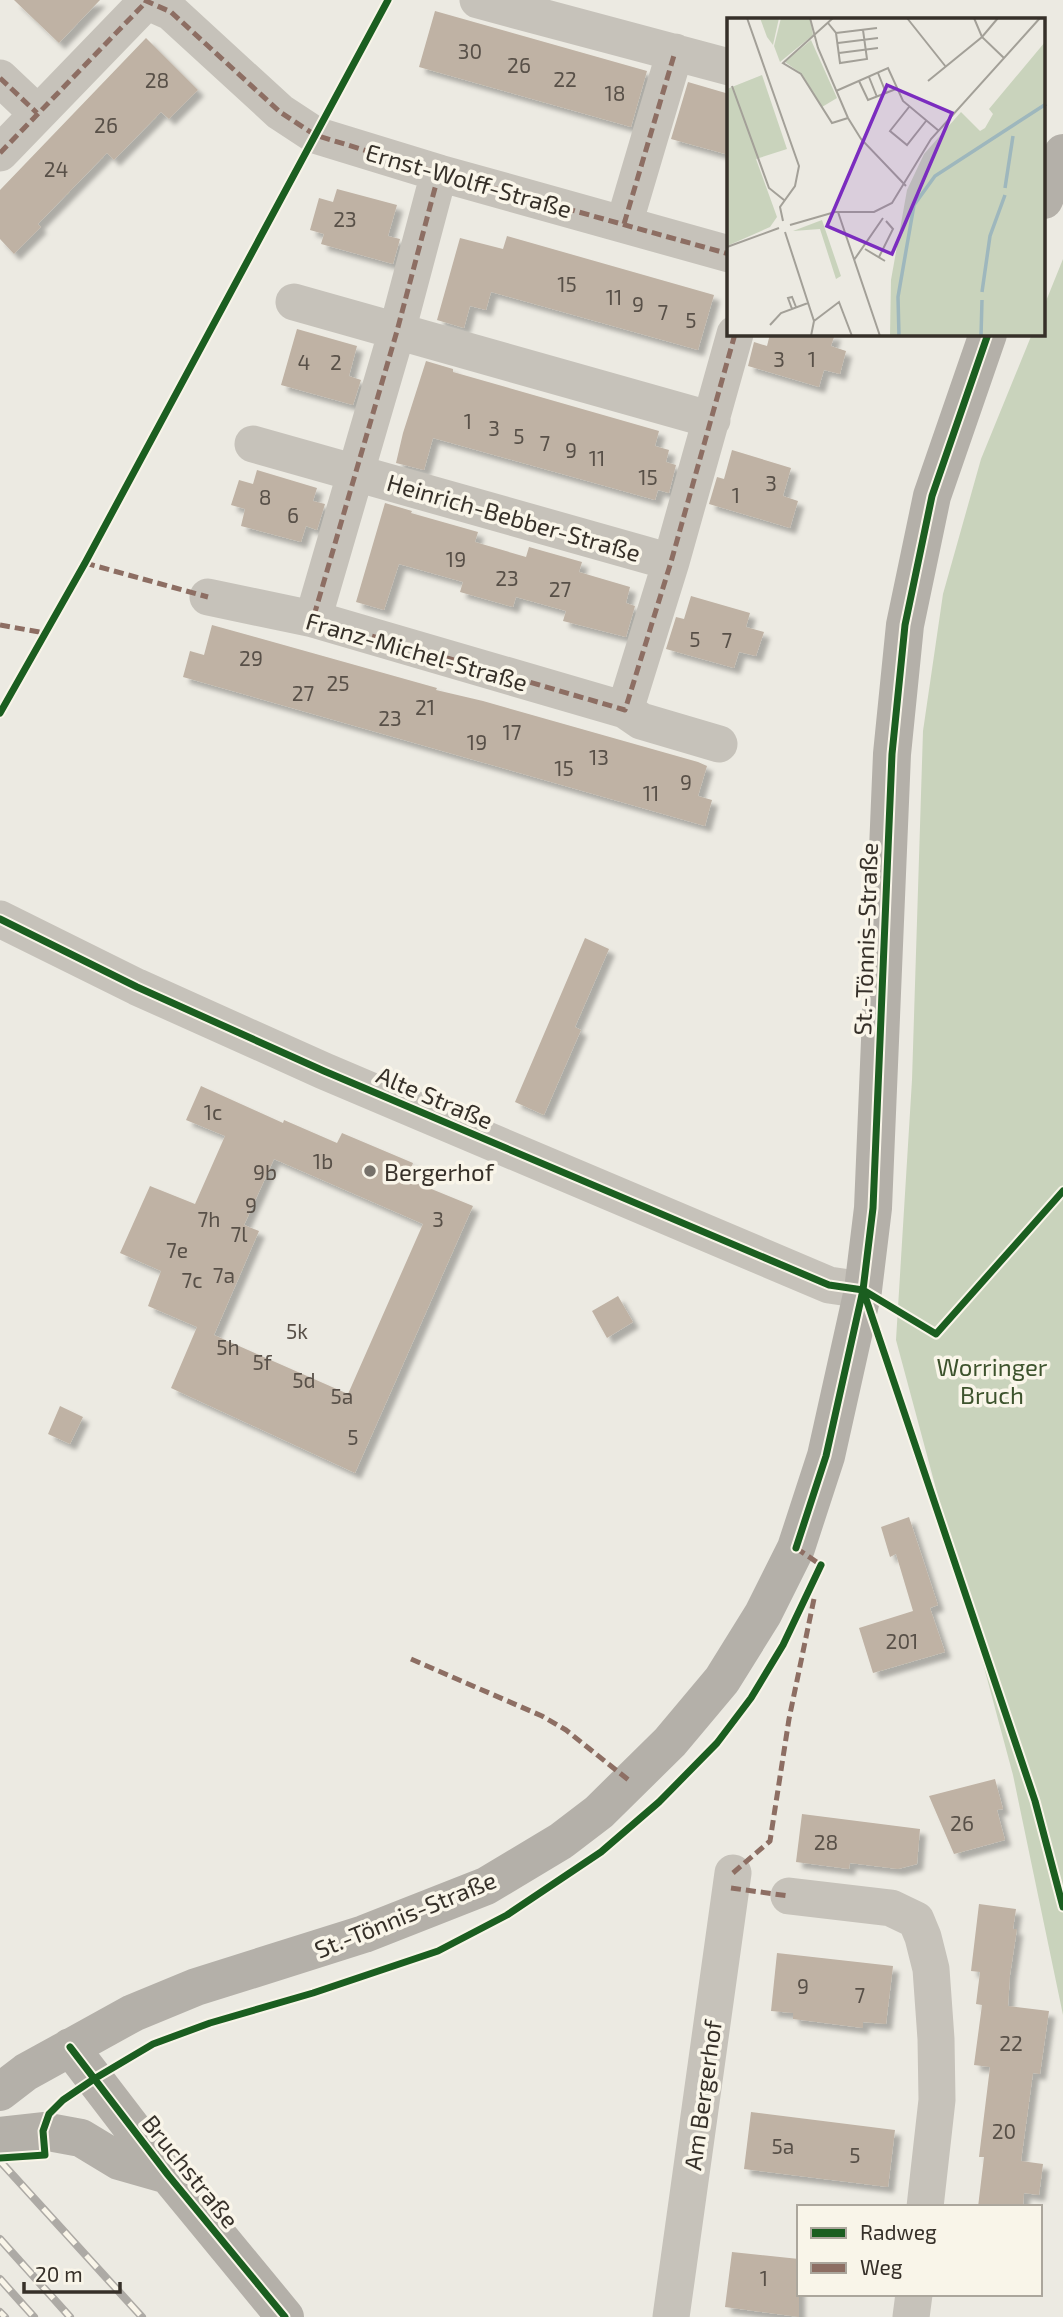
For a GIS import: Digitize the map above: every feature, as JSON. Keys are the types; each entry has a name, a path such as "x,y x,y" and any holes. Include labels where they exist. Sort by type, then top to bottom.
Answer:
{"main road":[{"path":"1046,195 1063,153"},
{"name":"St.-Tönnis-Straße","path":"70,2047 133,2013 196,1987 364,1934 486,1886 561,1841 599,1812 670,1742 722,1680 763,1614 796,1548 826,1456 863,1290 873,1208 892,754 905,625 932,496 986,336"},
{"path":"0,2092 26,2072 70,2047"},
{"name":"Bruchstraße","path":"70,2047 168,2175 285,2317"},
{"path":"0,2136 43,2131 81,2138 119,2161 168,2175"}],"street":[{"path":"478,0 727,66"},
{"path":"0,153 145,1"},
{"name":"Ernst-Wolff-Straße","path":"145,1 171,12 280,112 315,135 439,173 727,253"},
{"path":"624,223 674,52"},
{"path":"0,78 37,113"},
{"name":"Heinrich-Bebber-Straße","path":"313,619 397,331 439,173"},
{"path":"294,302 712,420"},
{"path":"625,710 671,562 735,336"},
{"name":"Heinrich-Bebber-Straße","path":"253,444 671,562"},
{"name":"Franz-Michel-Straße","path":"208,597 313,619 625,710 641,722 719,744"},
{"name":"Alte Straße","path":"0,919 137,987 324,1071 829,1285 863,1290"},
{"name":"Am Bergerhof","path":"671,2317 733,1872"},
{"path":"789,1896 891,1908 916,1920 931,1969 936,2039 937,2100 925,2205"},
{"path":"911,2317 914,2296"}],"green space":[{"name":"Worringer Bruch","path":"1063,259 1063,2015 1013,1775 896,1340 912,1080 923,731 943,594 981,459 1031,336 1046,336 1046,301"}],"building":[{"path":"14,0 100,0 59,43"},
{"path":"435,11 647,71 631,127 419,67"},
{"path":"146,38 198,90 169,119 161,112 114,160 107,153 38,224 41,227 14,254 0,239 0,190"},
{"path":"688,82 727,93 727,154 671,139"},
{"path":"337,189 397,205 388,236 400,239 393,264 321,244 324,234 310,230 319,198 333,202"},
{"path":"507,236 714,295 698,350 491,292 486,310 470,306 464,328 437,320 460,238 503,249"},
{"path":"297,329 357,346 349,376 361,380 353,405 281,385"},
{"path":"770,336 834,336 831,346 846,351 840,374 824,370 819,387 748,366 754,342 767,346"},
{"path":"426,361 453,369 453,372 659,431 655,446 669,450 666,462 676,465 669,493 658,490 655,500 433,438 424,470 396,463"},
{"path":"732,450 791,468 783,496 798,501 790,528 709,504 717,477 724,479"},
{"path":"257,470 317,488 313,501 325,504 317,530 306,526 301,542 241,526 245,509 231,505 239,480 253,484"},
{"path":"385,503 478,532 475,542 526,557 529,547 582,562 579,572 630,587 626,603 635,606 626,637 563,621 566,611 516,597 513,607 460,592 463,582 399,564 384,610 356,602"},
{"path":"691,596 750,613 746,627 764,632 756,656 739,652 734,668 666,649 676,617 684,619"},
{"path":"212,625 698,762 707,766 698,796 712,800 705,826 183,677 190,651 204,655"},
{"path":"585,938 609,949 575,1027 581,1030 544,1115 515,1102"},
{"path":"201,1086 283,1123 284,1120 337,1143 342,1133 413,1163 407,1179 473,1206 355,1473 171,1388 197,1327 148,1306 161,1271 120,1253 150,1186 195,1204 225,1136 186,1120","holes":["274,1159 423,1224 348,1394 214,1335 259,1231 244,1225"]},
{"path":"618,1296 633,1322 607,1338 592,1311"},
{"path":"60,1406 83,1417 70,1444 48,1434"},
{"path":"909,1517 938,1605 930,1608 945,1652 873,1673 859,1628 913,1611 896,1554 890,1557 881,1527"},
{"path":"995,1779 1003,1809 997,1810 1005,1840 954,1854 929,1796"},
{"path":"802,1814 920,1829 917,1864 898,1869 850,1863 849,1869 796,1862"},
{"path":"979,1904 1016,1909 1013,1929 1017,1929 1008,2006 1049,2011 1040,2074 1033,2073 1021,2161 1043,2164 1039,2195 1024,2193 1023,2205 978,2205 984,2157 979,2157 990,2067 974,2065 982,2005 976,2004 980,1972 971,1971"},
{"path":"777,1953 893,1966 886,2024 863,2022 863,2028 793,2019 793,2013 771,2011"},
{"path":"751,2112 895,2130 888,2187 744,2169"},
{"path":"732,2252 797,2259 799,2317 725,2307"}],"railway":[{"path":"0,2161 142,2317"},
{"path":"0,2239 70,2317"},
{"path":"0,2279 34,2317"},
{"path":"0,2312 5,2317"}],"marked path":[{"path":"144,0 171,12 280,112 315,135 439,173 727,253"},
{"path":"0,153 146,2"},
{"path":"624,224 675,52"},
{"path":"0,78 37,113"},
{"path":"439,173 397,331 313,619 625,710 671,562 734,336"},
{"path":"85,563 208,597"},
{"path":"0,625 45,633"},
{"path":"796,1548 821,1565 820,1570"},
{"path":"733,1873 770,1841 789,1719 815,1594"},
{"path":"411,1659 542,1716 566,1730 631,1782"},
{"path":"731,1888 789,1896"}],"cycle path":[{"path":"0,713 85,563 388,0"},
{"path":"796,1548 826,1456 863,1290 873,1208 892,754 905,625 932,496 987,336"},
{"path":"0,919 137,987 324,1071 829,1285 863,1290 936,1334 1063,1191"},
{"path":"863,1290 1035,1801 1063,1907"},
{"path":"0,2158 45,2155 43,2131 49,2114 63,2100 94,2079 153,2044 210,2023 313,1993 438,1951 507,1915 601,1852 659,1802 717,1743 751,1698 783,1645 821,1565"},
{"path":"70,2047 168,2175 285,2317"}],"place":[{"name":"Bergerhof","path":"370,1171"}]}
